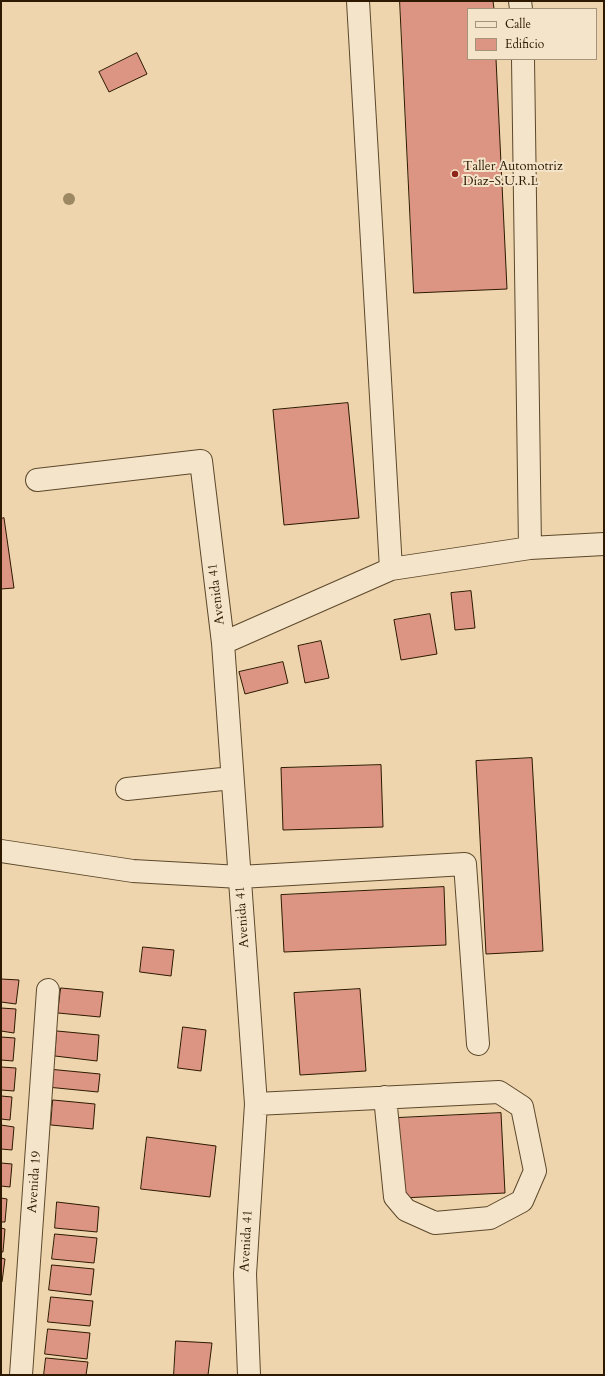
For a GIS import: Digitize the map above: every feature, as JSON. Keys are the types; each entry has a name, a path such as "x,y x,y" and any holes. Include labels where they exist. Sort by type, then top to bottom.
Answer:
{"street":[{"path":"358,1 391,569"},
{"path":"523,60 530,548"},
{"name":"Avenida 41","path":"37,480 201,461 223,643 256,1104 245,1274 249,1375"},
{"path":"223,643 391,569 530,548 604,544"},
{"path":"127,789 232,778"},
{"path":"1,851 133,871 240,878 465,864 478,1044"},
{"name":"Avenida 19","path":"21,1375 48,990"},
{"path":"256,1104 386,1097 499,1092 522,1107 535,1171 522,1201 490,1218 435,1223 406,1210 395,1197 386,1097"}],"building":[{"name":"Taller Automotriz Díaz-S.U.R.L","path":"400,1 493,1 494,8 467,8 467,60 496,60 507,289 414,293"},
{"path":"137,53 147,74 109,92 99,72"},
{"path":"348,403 359,518 284,525 273,410"},
{"path":"4,518 14,588 1,589 1,519"},
{"path":"471,591 475,628 455,630 451,593"},
{"path":"430,614 437,654 401,660 394,620"},
{"path":"321,641 329,678 305,683 298,646"},
{"path":"283,662 288,683 245,694 239,672"},
{"path":"532,758 543,951 486,954 476,761"},
{"path":"381,765 383,827 283,830 281,768"},
{"path":"444,887 446,945 284,952 281,895"},
{"path":"143,947 174,950 171,976 140,972"},
{"path":"1,979 19,980 16,1004 1,1002"},
{"path":"61,988 103,992 100,1017 58,1013"},
{"path":"360,989 366,1071 300,1075 294,993"},
{"path":"1,1008 16,1009 14,1033 1,1031"},
{"path":"183,1027 206,1030 201,1071 178,1068"},
{"path":"57,1031 99,1035 97,1061 55,1056"},
{"path":"1,1037 15,1038 13,1061 1,1060"},
{"path":"1,1067 16,1068 14,1091 1,1090"},
{"path":"48,1069 100,1074 98,1092 47,1087"},
{"path":"1,1096 12,1097 10,1120 1,1119"},
{"path":"53,1100 95,1104 93,1129 51,1125"},
{"path":"501,1113 505,1193 402,1198 397,1118"},
{"path":"1,1125 14,1127 12,1150 1,1149"},
{"path":"147,1137 216,1146 210,1197 141,1189"},
{"path":"1,1163 12,1164 10,1187 1,1186"},
{"path":"1,1198 7,1199 5,1222 1,1222"},
{"path":"57,1202 99,1207 97,1232 55,1228"},
{"path":"1,1228 5,1229 3,1252 1,1252"},
{"path":"55,1234 97,1238 94,1263 52,1259"},
{"path":"1,1258 5,1259 2,1282 1,1282"},
{"path":"52,1265 94,1269 91,1295 49,1290"},
{"path":"51,1297 93,1301 90,1326 48,1322"},
{"path":"48,1329 90,1333 87,1359 45,1354"},
{"path":"176,1341 212,1343 208,1375 174,1375"},
{"path":"46,1358 88,1362 86,1375 44,1375"}],"place":[{"name":"Taller Automotriz Díaz-S.U.R.L","path":"455,174"}]}
